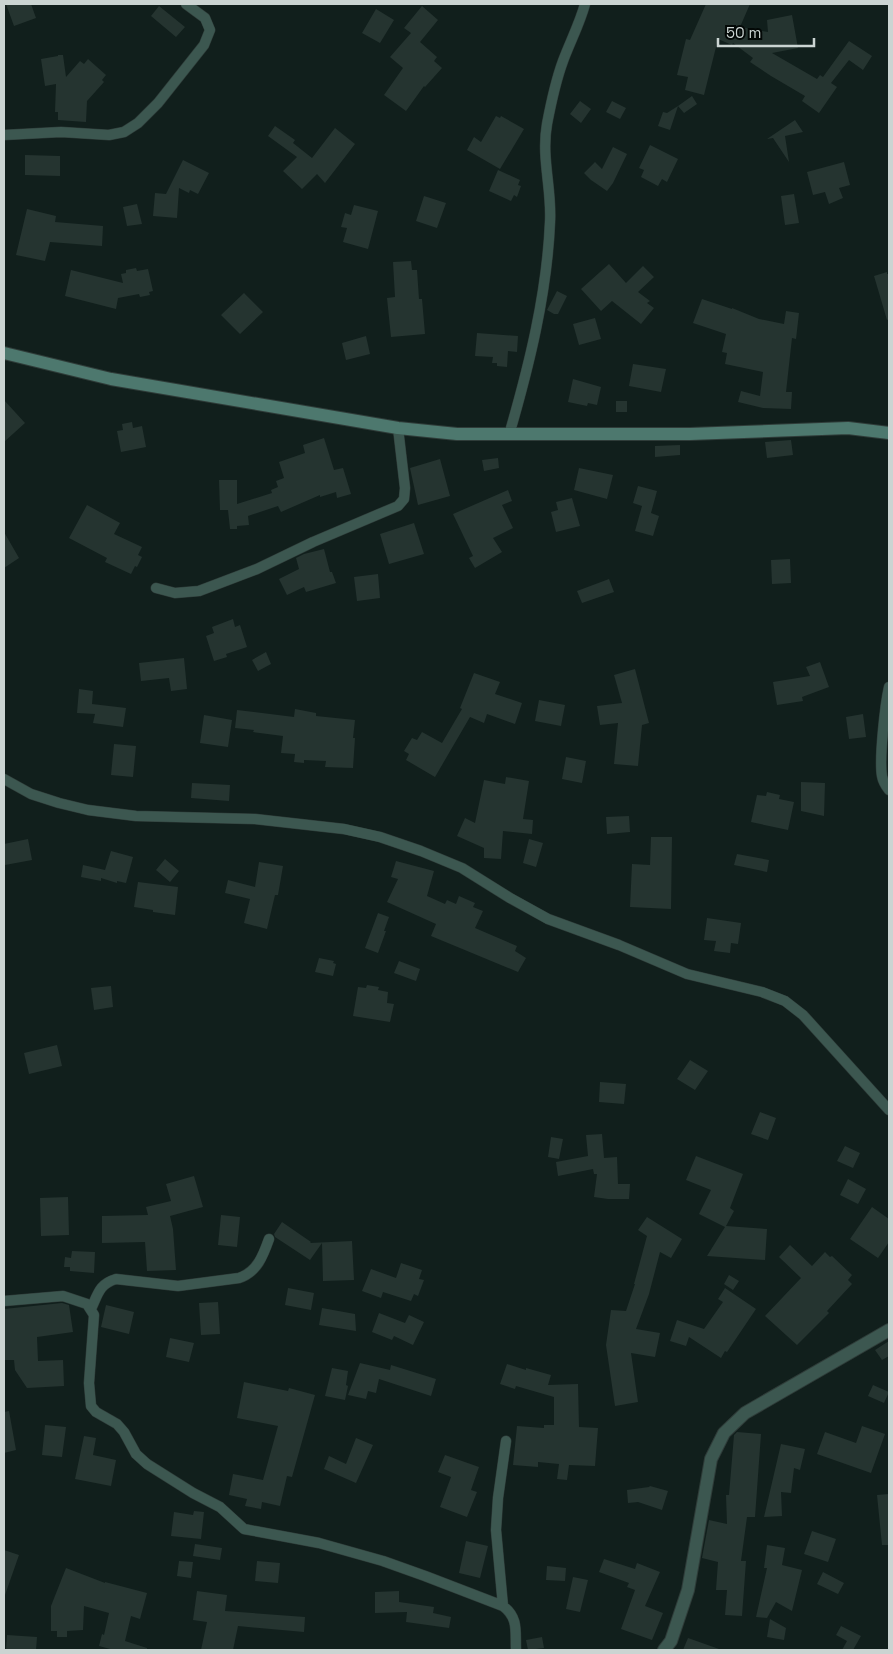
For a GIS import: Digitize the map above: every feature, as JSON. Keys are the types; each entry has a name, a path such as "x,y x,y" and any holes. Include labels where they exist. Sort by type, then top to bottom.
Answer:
{"main road":[{"path":"4,353 111,379 398,428 457,434 690,434 848,428 889,433"}],"street":[{"path":"4,135 60,132 109,135 124,132 138,123 158,103 204,45 210,30 206,18 186,4"},
{"path":"509,435 524,383 538,321 548,253 550,219 544,156 547,124 562,64 585,4"},
{"path":"156,588 175,593 199,591 257,568 398,506 404,499 405,488 398,428"},
{"path":"889,687 882,746 882,774 884,784 889,790"},
{"path":"4,779 31,794 88,810 136,816 255,819 344,829 380,837 421,851 462,868 548,919 619,945 687,974 762,992 785,1001 804,1015 889,1110"},
{"path":"91,1309 101,1287 116,1279 178,1286 239,1278 247,1275 253,1271 264,1253 269,1239"},
{"path":"4,1301 63,1296 87,1304 94,1315 89,1383 91,1406 96,1412 117,1424 124,1432 136,1454 147,1464 193,1493 220,1507 244,1529 319,1543 383,1561 503,1606 511,1612 515,1619 516,1650"},
{"path":"664,1650 671,1641 688,1590 711,1459 724,1433 745,1413 889,1330"},
{"path":"503,1606 496,1530 498,1498 506,1441"}],"building":[{"path":"6,4 31,4 36,18 14,26"},
{"path":"706,4 750,4 740,27 768,32 767,20 792,15 798,48 772,53 817,79 820,75 823,77 849,41 872,56 863,70 849,60 831,83 837,87 819,113 802,101 805,96 750,62 753,58 733,43 732,45 718,39 704,95 685,90 688,77 677,75 686,39 690,40"},
{"path":"159,6 185,27 176,37 151,16"},
{"path":"422,6 438,20 420,42 437,57 434,61 442,68 424,86 406,111 384,95 403,68 390,57 411,33 404,28"},
{"path":"376,9 394,20 380,43 362,33"},
{"path":"63,55 66,77 80,61 84,64 88,59 106,75 102,80 104,82 87,101 86,122 58,120 58,112 55,112 56,84 45,86 41,59"},
{"path":"692,96 697,104 684,113 678,106"},
{"path":"580,101 591,109 581,123 570,114"},
{"path":"612,101 626,108 620,119 606,112"},
{"path":"678,106 670,130 658,126 663,112 667,113"},
{"path":"496,116 500,118 501,116 524,129 500,169 467,150 474,137 481,142"},
{"path":"795,120 803,132 785,136 789,162 773,138 767,139"},
{"path":"275,126 295,140 293,143 312,158 335,128 355,144 325,183 317,174 302,189 283,171 297,157 268,136"},
{"path":"650,145 678,159 667,182 662,179 658,186 641,177 644,170 639,168"},
{"path":"613,147 627,154 607,191 584,173 595,162 602,169"},
{"path":"25,155 60,156 60,176 25,175"},
{"path":"183,160 209,173 198,194 190,190 189,193 179,188 177,218 153,216 155,193 166,194"},
{"path":"844,162 850,185 839,188 843,198 829,204 825,192 813,195 807,172"},
{"path":"498,170 520,180 518,185 521,186 517,197 514,195 511,201 489,191"},
{"path":"794,194 799,223 785,225 781,196"},
{"path":"424,196 446,203 437,228 416,221"},
{"path":"137,204 142,224 127,226 123,207"},
{"path":"354,205 378,211 368,249 343,242 347,228 341,227 345,213 351,215"},
{"path":"27,209 56,216 55,222 103,226 102,246 50,242 45,261 16,255"},
{"path":"411,261 412,270 417,270 419,299 422,299 425,334 391,337 387,298 395,297 393,262"},
{"path":"609,264 626,283 643,266 654,277 638,292 650,301 647,303 654,308 641,324 612,301 601,311 581,289"},
{"path":"136,268 137,271 148,269 153,291 149,292 150,295 140,297 139,294 118,298 116,309 65,296 71,270 123,283 121,274 126,273 126,270"},
{"path":"887,272 889,274 889,319 887,320 874,276"},
{"path":"557,291 567,296 558,314 554,314 547,310"},
{"path":"244,293 263,312 240,334 221,315"},
{"path":"702,299 759,319 784,324 786,311 799,313 796,339 792,338 786,392 792,392 791,409 763,408 738,402 741,391 760,396 763,372 725,364 727,353 722,352 726,334 693,323"},
{"path":"595,318 601,339 579,345 573,324"},
{"path":"477,333 518,336 517,352 508,351 507,367 497,366 497,363 492,363 493,357 475,356"},
{"path":"366,336 370,354 346,360 342,343"},
{"path":"633,364 666,369 661,392 629,386"},
{"path":"573,379 601,387 597,405 588,403 587,406 568,402"},
{"path":"4,400 25,423 4,442"},
{"path":"616,401 627,401 627,412 616,412"},
{"path":"132,422 133,428 142,426 146,447 121,452 117,431 123,430 122,424"},
{"path":"324,438 334,470 343,468 351,494 337,498 336,492 320,497 320,495 281,512 278,506 248,516 249,525 230,529 228,510 220,510 219,480 237,480 237,504 272,493 271,490 278,487 276,481 284,478 279,462 305,453 303,445"},
{"path":"791,440 793,455 767,458 765,442"},
{"path":"680,445 680,455 655,457 655,446"},
{"path":"498,458 499,468 484,471 482,460"},
{"path":"440,459 450,496 418,505 410,468"},
{"path":"579,468 613,475 607,499 574,490"},
{"path":"638,486 657,491 651,513 659,516 653,536 635,531 642,506 633,503"},
{"path":"508,490 512,501 502,505 513,528 493,538 502,552 475,568 469,558 473,556 453,514"},
{"path":"572,498 580,526 556,532 551,512 558,510 556,502"},
{"path":"87,505 120,523 114,534 142,547 138,555 142,557 131,574 105,562 107,558 69,538"},
{"path":"414,523 424,554 389,564 380,534"},
{"path":"4,532 19,558 4,568"},
{"path":"324,549 330,572 332,572 336,583 306,592 304,587 287,595 279,579 299,569 296,558"},
{"path":"790,559 791,583 772,584 771,560"},
{"path":"378,574 380,598 357,601 354,577"},
{"path":"609,579 614,592 582,603 577,591"},
{"path":"233,619 235,627 240,625 247,647 226,654 227,657 214,661 206,636 214,633 212,627"},
{"path":"266,652 271,664 258,671 252,660"},
{"path":"184,658 187,689 171,691 169,678 141,681 139,663"},
{"path":"820,662 829,687 802,697 803,701 777,705 773,682 810,676 806,667"},
{"path":"635,669 649,723 642,725 638,766 614,764 618,723 600,725 597,706 622,703 614,675"},
{"path":"474,673 500,682 495,694 522,703 515,724 487,714 484,723 470,717 435,777 406,760 409,754 404,751 412,738 417,740 422,732 442,743 462,709 460,708"},
{"path":"79,689 93,691 92,704 126,708 123,727 93,723 95,714 77,713"},
{"path":"539,700 565,705 561,726 535,721"},
{"path":"295,709 316,713 316,716 355,720 353,768 325,767 326,761 304,760 304,763 294,762 295,754 281,753 283,736 235,728 237,710 294,717"},
{"path":"863,714 866,737 849,739 846,717"},
{"path":"204,715 232,720 228,747 200,743"},
{"path":"114,744 136,746 133,777 111,775"},
{"path":"566,757 586,761 582,783 562,779"},
{"path":"506,777 529,781 523,819 533,820 532,834 503,831 501,859 484,858 484,848 457,836 465,818 475,823 484,780 505,784"},
{"path":"801,782 825,783 824,816 801,811"},
{"path":"192,783 230,785 229,801 191,798"},
{"path":"767,792 780,795 779,799 794,802 788,830 751,822 757,795 766,796"},
{"path":"629,816 630,832 607,834 606,817"},
{"path":"651,837 672,837 671,909 630,907 632,864 650,865"},
{"path":"28,839 32,860 5,865 4,844"},
{"path":"529,839 543,843 536,867 523,863"},
{"path":"111,851 133,857 126,883 117,881 117,883 101,878 101,881 81,877 83,865 105,870"},
{"path":"737,854 769,860 767,872 734,865"},
{"path":"165,859 179,871 170,882 156,870"},
{"path":"396,861 434,871 427,896 445,904 447,900 456,904 459,896 475,903 473,907 483,911 475,928 517,946 515,951 526,958 518,972 431,936 436,924 387,902 398,879 391,877"},
{"path":"259,862 283,866 278,895 275,895 267,929 244,923 250,899 225,893 228,880 255,887"},
{"path":"138,882 178,887 175,915 134,907"},
{"path":"378,913 389,917 378,953 365,948"},
{"path":"707,918 741,923 738,944 731,943 730,953 714,951 716,941 704,940"},
{"path":"319,958 334,961 333,963 336,964 333,976 315,972"},
{"path":"399,961 420,969 416,981 394,973"},
{"path":"367,985 379,987 378,990 388,992 387,1003 394,1004 390,1022 353,1016 358,987 366,988"},
{"path":"111,986 113,1007 94,1010 91,988"},
{"path":"57,1045 62,1066 29,1074 24,1053"},
{"path":"690,1060 708,1071 695,1090 677,1079"},
{"path":"600,1082 626,1084 624,1104 599,1102"},
{"path":"760,1112 776,1118 768,1140 751,1134"},
{"path":"602,1134 604,1158 617,1157 618,1184 630,1184 629,1199 594,1197 597,1174 594,1174 593,1169 558,1176 556,1162 588,1156 586,1135"},
{"path":"551,1137 563,1139 559,1159 548,1157"},
{"path":"845,1146 860,1153 853,1168 837,1161"},
{"path":"696,1156 743,1174 730,1208 734,1211 726,1226 767,1229 765,1260 707,1256 725,1227 699,1214 711,1190 686,1180"},
{"path":"194,1176 203,1207 170,1216 173,1229 176,1270 147,1271 145,1242 102,1243 102,1216 148,1215 146,1207 171,1201 166,1184"},
{"path":"848,1179 866,1189 858,1204 840,1195"},
{"path":"68,1197 69,1235 41,1236 40,1198"},
{"path":"872,1207 889,1219 889,1242 878,1258 850,1239"},
{"path":"221,1215 240,1217 237,1247 218,1245"},
{"path":"647,1217 682,1239 671,1258 660,1252 649,1294 636,1329 660,1333 655,1357 631,1353 638,1402 615,1406 606,1345 611,1310 626,1311 647,1236 638,1230"},
{"path":"282,1222 310,1243 352,1241 354,1280 323,1281 322,1243 310,1260 275,1237 274,1234"},
{"path":"790,1245 812,1266 825,1252 852,1275 848,1280 852,1284 827,1311 829,1313 797,1345 765,1316 801,1278 779,1257"},
{"path":"72,1251 95,1252 94,1273 70,1271 70,1267 64,1267 65,1257 71,1258"},
{"path":"401,1263 422,1270 419,1279 424,1280 418,1296 414,1294 411,1301 383,1292 381,1298 362,1291 371,1269 396,1278"},
{"path":"729,1275 739,1281 733,1290 724,1284"},
{"path":"288,1288 314,1293 311,1310 285,1305"},
{"path":"725,1288 756,1309 721,1358 689,1337 686,1346 670,1341 677,1320 704,1329 723,1302 718,1299"},
{"path":"218,1302 220,1334 201,1335 199,1303"},
{"path":"62,1303 69,1305 73,1332 37,1337 38,1361 63,1360 64,1386 27,1388 15,1370 14,1360 4,1360 4,1309"},
{"path":"106,1305 134,1312 129,1334 101,1327"},
{"path":"322,1308 355,1314 356,1331 319,1325"},
{"path":"379,1313 405,1323 409,1315 424,1322 413,1345 394,1336 392,1340 372,1332"},
{"path":"170,1338 194,1343 189,1362 166,1357"},
{"path":"889,1341 889,1356 882,1360 875,1350"},
{"path":"360,1363 390,1370 391,1365 436,1379 431,1396 379,1379 376,1393 368,1391 366,1399 348,1395"},
{"path":"507,1364 551,1375 548,1385 578,1384 579,1427 598,1428 595,1466 569,1465 567,1480 557,1479 559,1464 538,1462 538,1467 513,1465 517,1426 544,1428 544,1425 554,1425 554,1397 516,1386 515,1389 500,1384"},
{"path":"332,1368 348,1371 346,1385 348,1386 345,1400 325,1396"},
{"path":"244,1382 288,1391 289,1388 315,1395 292,1477 287,1476 280,1506 262,1502 261,1509 245,1506 247,1499 229,1495 233,1474 263,1480 278,1426 237,1418"},
{"path":"873,1385 889,1392 884,1403 868,1396"},
{"path":"9,1411 16,1450 4,1453 4,1412"},
{"path":"45,1425 66,1427 62,1457 42,1455"},
{"path":"862,1426 885,1434 871,1473 817,1454 825,1432 856,1443"},
{"path":"737,1432 761,1434 755,1517 747,1517 741,1561 746,1561 742,1616 725,1615 727,1590 716,1590 718,1562 702,1558 709,1520 727,1524 726,1495 729,1495 734,1435"},
{"path":"84,1436 96,1438 93,1455 116,1460 111,1486 75,1479"},
{"path":"356,1438 373,1445 356,1483 324,1469 329,1456 346,1464"},
{"path":"781,1444 805,1449 800,1470 794,1468 791,1493 781,1492 782,1516 764,1517"},
{"path":"445,1455 479,1467 471,1490 477,1492 467,1517 440,1507 451,1477 438,1472"},
{"path":"650,1486 668,1491 662,1510 638,1502 628,1503 627,1490"},
{"path":"889,1494 889,1545 882,1545 877,1495"},
{"path":"194,1511 204,1512 201,1539 171,1536 174,1512 193,1515"},
{"path":"812,1531 836,1539 828,1562 804,1554"},
{"path":"466,1541 488,1546 480,1578 459,1573"},
{"path":"195,1544 222,1548 220,1560 193,1556"},
{"path":"767,1545 785,1548 782,1565 802,1570 792,1611 776,1602 767,1618 756,1617 767,1568 764,1568"},
{"path":"4,1550 19,1555 5,1595 4,1594"},
{"path":"604,1559 635,1569 637,1563 660,1572 645,1606 663,1613 652,1640 621,1629 635,1590 627,1587 629,1583 599,1572"},
{"path":"179,1561 193,1562 191,1578 177,1576"},
{"path":"257,1561 280,1563 278,1583 255,1581"},
{"path":"547,1566 566,1568 565,1581 546,1580"},
{"path":"66,1568 105,1583 147,1593 140,1619 131,1616 125,1641 147,1648 147,1650 114,1650 99,1646 102,1634 104,1635 109,1613 84,1606 83,1630 67,1631 67,1637 57,1637 57,1631 51,1631 51,1606"},
{"path":"823,1572 844,1583 838,1594 817,1584"},
{"path":"573,1577 588,1580 580,1612 566,1609"},
{"path":"197,1591 227,1595 225,1611 305,1617 304,1632 238,1626 233,1650 201,1650 207,1622 193,1620"},
{"path":"399,1591 399,1602 434,1607 433,1613 451,1617 449,1628 406,1622 407,1612 375,1613 375,1592"},
{"path":"770,1619 786,1628 784,1640 767,1637"},
{"path":"841,1626 861,1636 853,1650 842,1650 847,1641 836,1635"},
{"path":"7,1635 37,1637 36,1650 6,1650"},
{"path":"542,1637 544,1648 528,1650 526,1640"},
{"path":"688,1638 719,1649 719,1650 683,1650"}]}
